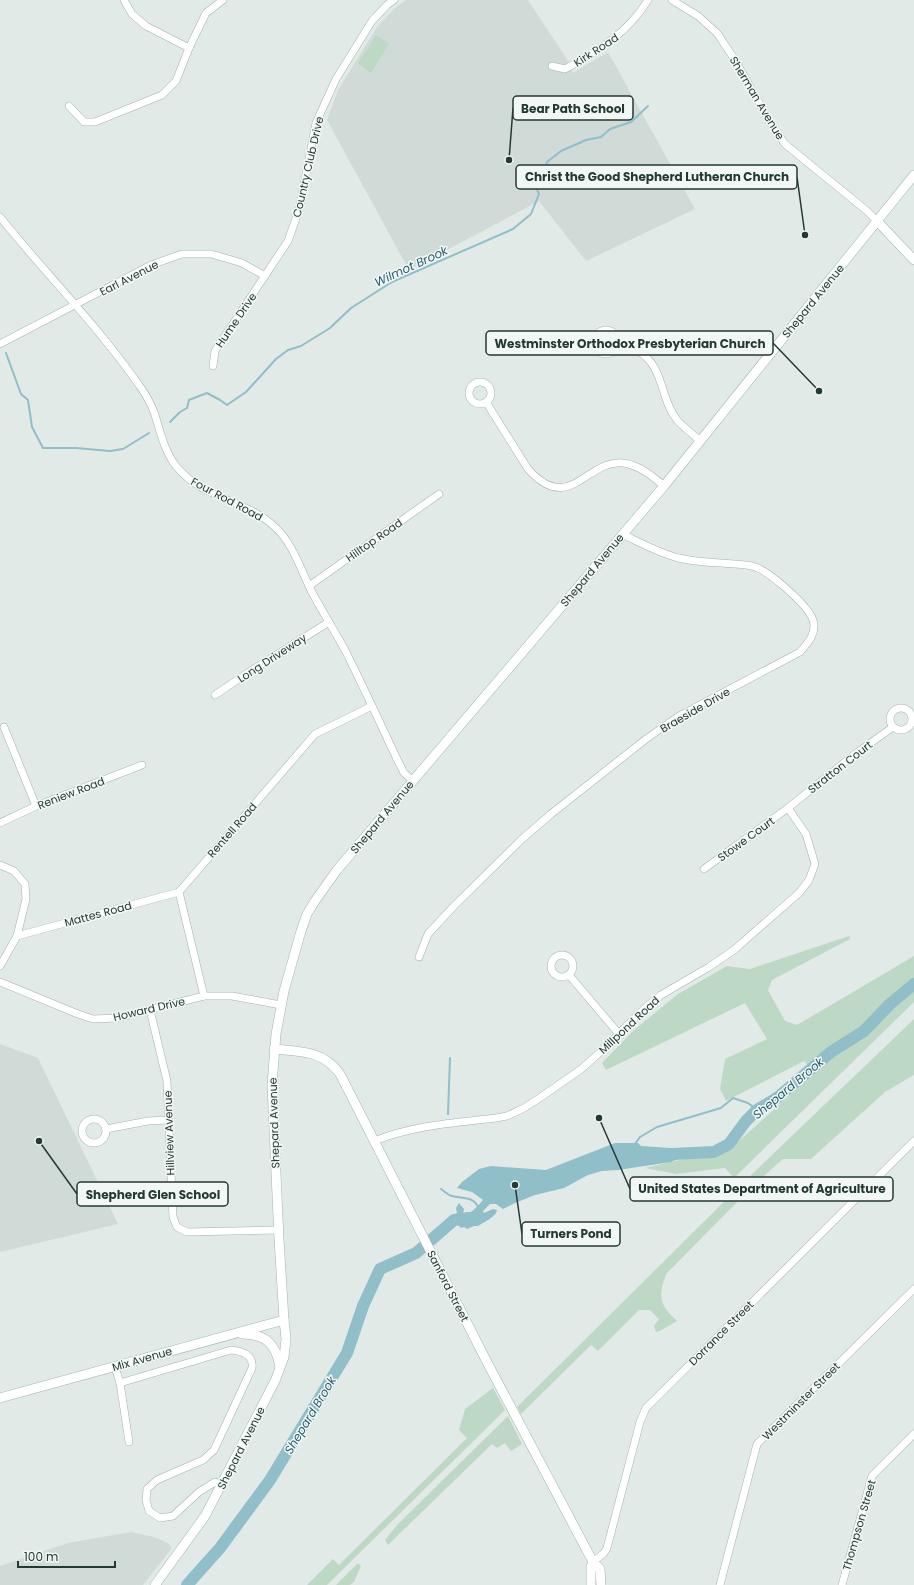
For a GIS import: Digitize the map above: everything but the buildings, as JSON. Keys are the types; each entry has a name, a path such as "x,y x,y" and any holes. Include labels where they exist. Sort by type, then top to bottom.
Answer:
{"main road":[{"name":"Shepard Avenue","path":"155,1585 205,1516 280,1368 286,1349 278,1230 272,1086 274,1050 281,1005 307,914 337,870 664,486 914,175"},
{"name":"Sherman Avenue","path":"877,221 914,260"},
{"name":"Sanford Street","path":"274,1050 313,1054 330,1062 340,1074 491,1370 593,1562 600,1569 601,1585"},
{"name":"Mix Avenue","path":"0,1398 284,1320"},
{"path":"232,1334 250,1334 260,1336 267,1340 273,1346 278,1357 280,1368"},
{"path":"591,1585 591,1567 593,1562"}],"street":[{"path":"124,0 132,14 146,26 189,48"},
{"path":"70,106 84,122 95,122 162,95 176,81 189,48 206,13 223,0"},
{"name":"Country Club Drive","path":"265,276 288,241 297,216 316,123 336,79 372,21 387,5 394,0"},
{"name":"Kirk Road","path":"552,66 565,69 604,46 625,29 640,13 648,0"},
{"name":"Sherman Avenue","path":"672,0 708,24 723,41 770,124 785,144 867,211 877,221"},
{"name":"Four Rod Road","path":"0,217 76,306 125,366 147,396 169,455 178,468 197,486 256,514 275,527 286,539 309,586 345,650 401,766 407,776 413,781"},
{"name":"Earl Avenue","path":"0,344 76,306 151,265 182,254 211,254 242,263 265,276"},
{"name":"Hume Drive","path":"213,366 215,351 265,276"},
{"path":"618,343 627,344 643,354 654,364 667,402 677,420 700,441"},
{"path":"486,402 528,470 535,478 543,483 564,487 576,483 598,468 611,464 622,463 634,466 647,472 664,486"},
{"name":"Hilltop Road","path":"309,586 439,494"},
{"name":"Braeside Drive","path":"419,957 428,934 454,906 522,839 551,814 646,739 679,716 800,652 812,638 813,621 803,604 768,574 753,566 705,563 677,558 622,534"},
{"name":"Long Driveway","path":"215,695 329,622"},
{"name":"Rentell Road","path":"179,892 314,734 372,706"},
{"name":"Stratton Court","path":"788,808 855,754 893,726"},
{"path":"4,727 36,806"},
{"name":"Reniew Road","path":"0,823 36,806 142,765"},
{"name":"Stowe Court","path":"704,869 788,808"},
{"name":"Millpond Road","path":"374,1141 390,1135 429,1125 496,1118 507,1116 518,1111 541,1098 580,1070 646,1007 661,995 709,967 734,950 799,893 809,880 815,864 812,850 806,834 788,808"},
{"path":"0,865 14,871 25,884 26,899 17,936 0,966"},
{"path":"179,892 204,996"},
{"name":"Mattes Road","path":"17,936 179,892"},
{"path":"569,974 619,1034"},
{"name":"Howard Drive","path":"0,982 93,1019 116,1018 204,996 232,996 281,1005"},
{"name":"Hillview Avenue","path":"150,1010 167,1081 173,1217 177,1228 187,1232 278,1230"},
{"path":"106,1129 148,1120 168,1120"},
{"name":"Dorrance Street","path":"593,1562 604,1553 607,1548 640,1422 646,1408 914,1141"},
{"name":"Westminster Street","path":"720,1585 758,1444 914,1288"},
{"path":"120,1383 231,1350 244,1352 249,1356 253,1364 252,1368 214,1450 203,1460 156,1480 147,1489 146,1500 149,1511 160,1518 173,1516 190,1499 208,1486 215,1482 222,1485"},
{"path":"115,1367 120,1383 129,1442"},
{"name":"Thompson Street","path":"842,1585 872,1476 914,1434"}],"shaded area":[{"path":"406,0 528,0 567,59 573,73 608,52 695,209 586,261 539,201 409,270 327,120 338,90 377,27 394,9"},
{"path":"0,1044 38,1058 118,1224 0,1252"},
{"path":"131,1532 154,1537 168,1543 172,1548 143,1585 0,1585 0,1566 68,1543"}],"green space":[{"path":"376,35 389,44 371,73 358,63"},
{"path":"849,936 850,939 772,980 768,990 785,1021 797,1025 914,956 914,1002 734,1178 725,1168 676,1174 645,1168 731,1148 815,1073 804,1061 726,1101 720,1089 725,1059 767,1039 745,1003 606,1070 602,1063 634,1030 678,994 727,966 750,969"},
{"path":"914,1019 914,1075 885,1092 811,1159 783,1159 756,1183 666,1274 661,1294 662,1300 667,1310 677,1321 656,1332 654,1326 659,1319 650,1310 639,1310 598,1351 591,1345 521,1414 517,1407 749,1177"},
{"path":"493,1388 505,1410 327,1585 307,1585 333,1559 339,1565 467,1438 459,1430 465,1409"},
{"path":"508,1416 522,1444 511,1451 505,1443 497,1448 492,1444 388,1545 385,1540 397,1525"},
{"path":"358,1563 361,1566 354,1582 350,1585 336,1585"}],"water":[{"path":"615,1143 638,1143 641,1146 671,1148 689,1154 671,1162 602,1171 588,1175 564,1188 535,1195 503,1209 496,1204 490,1204 483,1211 484,1213 493,1209 497,1210 496,1213 478,1226 467,1229 464,1227 461,1228 451,1217 457,1213 456,1208 459,1203 464,1209 463,1215 472,1211 483,1200 472,1192 457,1188 462,1182 479,1169 491,1166 546,1170"}],"waterway":[{"name":"Wilmot Brook","path":"170,422 180,412 187,408 189,400 207,393 227,405 246,392 276,359 288,350 301,346 330,328 351,308 392,282 513,229 531,214 539,194 536,187 542,178 547,162 561,151 586,140 601,137 610,129 631,122 648,106"},
{"name":"Wilmot Brook","path":"6,353 21,394 28,400 32,427 43,448 76,448 110,451 123,449 149,433"},
{"name":"Shepard Brook","path":"672,1154 714,1152 729,1144 746,1121 757,1110 777,1098 831,1052 864,1031 890,1004 914,984"},
{"path":"448,1114 450,1058"},
{"path":"635,1144 640,1137 657,1127 721,1108 733,1098 748,1103 757,1110"},
{"path":"441,1189 451,1196 470,1199 476,1203 478,1207"},
{"name":"Shepard Brook","path":"431,1240 454,1220 469,1218"},
{"name":"Shepard Brook","path":"187,1585 220,1548 270,1480 347,1353 363,1306 380,1269 416,1253 423,1247"}],"place":[{"name":"Bear Path School","path":"509,160"},
{"name":"Christ the Good Shepherd Lutheran Church","path":"805,235"},
{"name":"Westminster Orthodox Presbyterian Church","path":"819,391"},
{"name":"United States Department of Agriculture","path":"599,1118"},
{"name":"Shepherd Glen School","path":"39,1141"},
{"name":"Turners Pond","path":"515,1185"}]}
